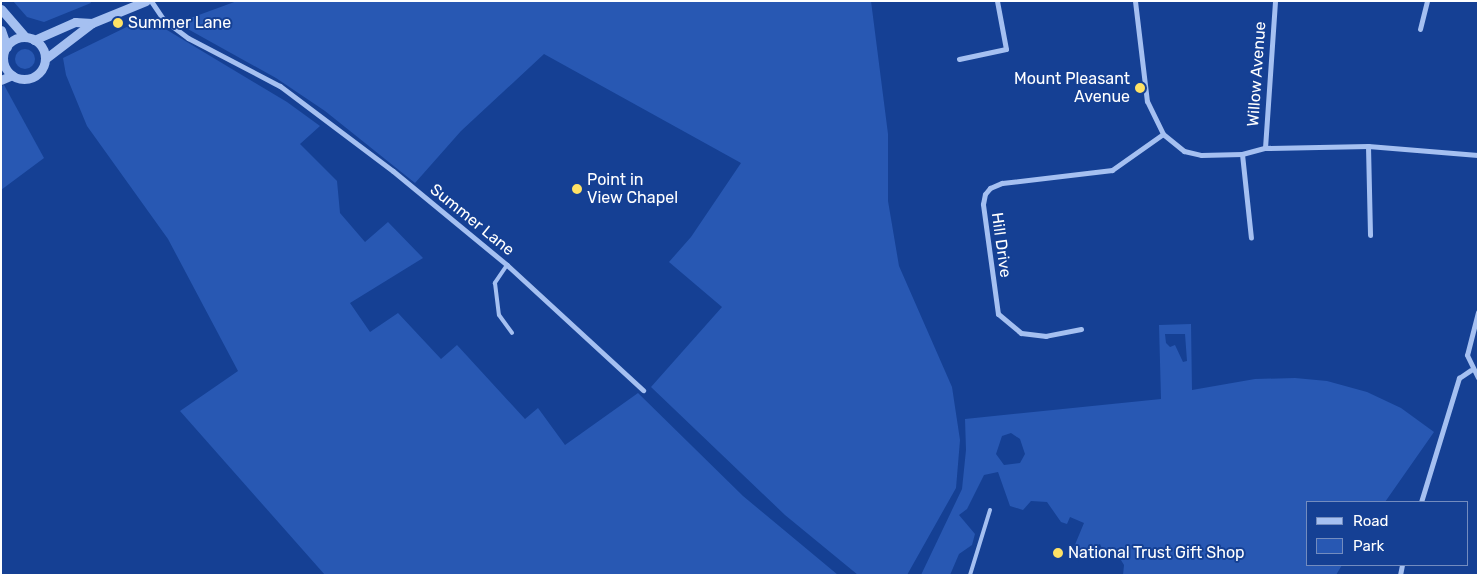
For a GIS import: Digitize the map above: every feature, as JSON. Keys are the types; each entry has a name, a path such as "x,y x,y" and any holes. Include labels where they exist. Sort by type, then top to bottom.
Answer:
{"street":[{"path":"1,30 7,47 3,64 12,75 20,79 36,76 45,59 92,23 146,1"},
{"name":"Summer Lane","path":"152,1 164,20 188,38 280,86 334,125 507,265 643,390"},
{"path":"959,60 1006,49 997,1"},
{"path":"1135,1 1147,102 1163,134 1184,151 1193,153 1242,154 1265,148 1368,146 1478,155"},
{"name":"Willow Avenue","path":"1265,148 1274,1"},
{"path":"1420,29 1427,1"},
{"path":"1,9 30,39 40,45 45,59"},
{"path":"7,47 16,39 30,39 75,22 92,23"},
{"path":"1,80 12,75"},
{"name":"Hill Drive","path":"1081,329 1046,336 1021,333 998,314 983,204 985,194 990,188 1002,183 1112,170 1163,134"},
{"path":"1368,146 1370,235"},
{"path":"1242,154 1251,238"},
{"path":"1478,312 1467,355 1471,370 1478,378"},
{"path":"1421,501 1459,378 1471,370"}],"lane":[{"path":"507,265 495,283 499,315 512,333"},
{"path":"970,575 990,510"}],"green space":[{"path":"13,1 90,1 91,3 44,22 27,17"},
{"path":"237,1 871,1 888,134 888,201 899,266 952,387 960,440 956,488 907,575 858,575 785,515 651,387 722,307 669,262 691,237 741,163 544,54 461,131 415,183 325,111 276,78 177,23"},
{"path":"141,20 167,30 287,102 320,126 300,144 337,181 340,213 365,242 388,222 423,258 350,303 370,332 398,313 441,359 457,345 525,419 538,408 565,445 638,393 743,496 838,575 325,575 180,411 238,371 168,239 87,126 66,75 63,58"},
{"path":"25,49 32,52 35,59 32,66 25,69 18,66 15,59 18,52"},
{"path":"4,85 44,158 1,190 1,86"},
{"path":"1191,324 1192,390 1255,379 1295,378 1327,381 1367,392 1401,408 1434,432 1386,501 1306,501 1306,566 1341,566 1336,575 1123,575 1124,565 1116,552 1102,549 1100,544 1088,549 1088,554 1074,547 1084,523 1070,517 1067,524 1061,522 1047,502 1031,501 1023,510 1010,506 998,472 984,475 967,509 959,515 975,534 972,545 959,554 950,575 921,575 962,489 966,450 965,419 1161,399 1159,325","holes":["1165,334 1185,334 1187,361 1183,362 1175,345 1170,347 1166,343","1011,433 1020,439 1025,454 1020,463 1004,465 996,454 1002,436"]}],"place":[{"name":"Summer Lane","path":"118,23"},
{"name":"Mount Pleasant Avenue","path":"1140,88"},
{"name":"Point in View Chapel","path":"577,189"},
{"name":"National Trust Gift Shop","path":"1058,553"}]}
